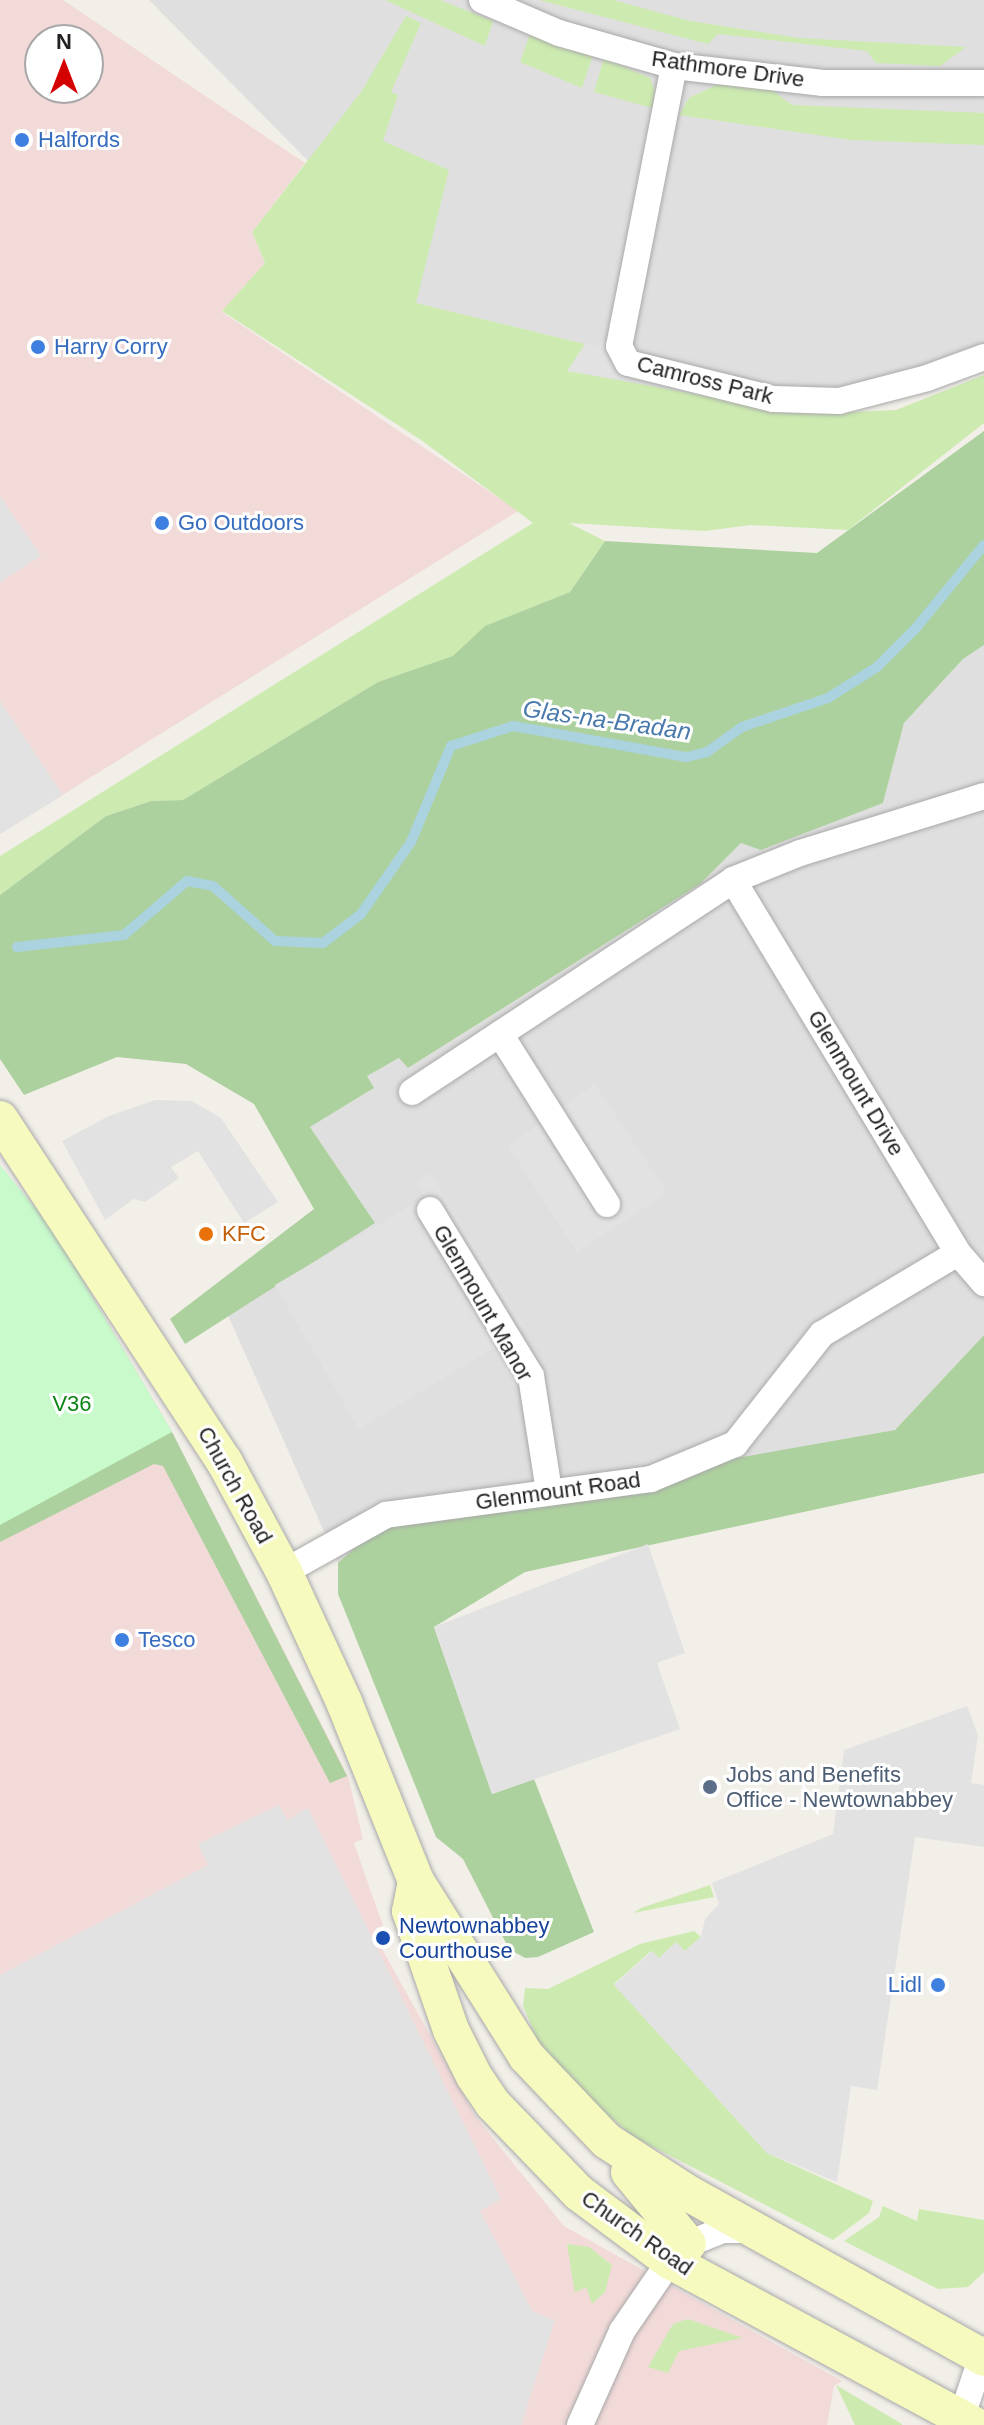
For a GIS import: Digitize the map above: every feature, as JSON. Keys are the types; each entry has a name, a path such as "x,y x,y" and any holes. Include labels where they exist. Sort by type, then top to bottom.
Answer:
{"street":[{"name":"Rathmore Drive","path":"482,0 559,33 674,66 823,83 984,83"},
{"name":"Camross Park","path":"674,66 619,346 628,363 774,399 839,401 927,378 984,357"},
{"path":"412,1092 733,880 800,853 984,796"},
{"name":"Glenmount Drive","path":"733,880 958,1253 984,1283"},
{"path":"500,1034 607,1204"},
{"name":"Church Road","path":"4,1124 148,1338 284,1572 367,1753 416,1881 526,2056 607,2141 759,2232 983,2355"},
{"name":"Glenmount Manor","path":"430,1210 531,1376 549,1491"},
{"name":"Glenmount Road","path":"284,1572 386,1515 651,1479 735,1444 822,1334 958,1253"},
{"name":"Church Road","path":"416,1881 410,1911 451,2030 474,2076 502,2113 579,2193 968,2420"},
{"path":"607,2141 679,2252"},
{"path":"580,2425 622,2331 679,2252 722,2230 759,2232"},
{"path":"968,2420 983,2355"}],"shaded area":[{"path":"0,0 63,0 99,24 24,24 24,104 104,104 104,28 305,163 252,232 265,263 222,312 518,511 0,834"},
{"path":"149,0 984,0 984,372 813,421 567,371 584,344 415,303 320,173"},
{"path":"609,338 647,376 625,380 567,371 585,344 594,346"},
{"path":"0,496 41,556 0,582"},
{"path":"984,645 984,1335 895,1430 369,1535 338,1563 227,1313 375,1223 310,1127 373,1089 366,1076 400,1058 408,1068 700,884 741,843 883,803 904,723 963,659"},
{"path":"0,701 63,795 0,834"},
{"path":"595,1084 667,1193 577,1252 508,1146"},
{"path":"155,1100 192,1101 221,1118 278,1202 244,1223 198,1151 171,1167 179,1178 145,1202 134,1199 105,1220 62,1141 109,1116"},
{"path":"430,1173 526,1329 359,1429 275,1285 425,1197 416,1182"},
{"path":"172,1432 348,1776 363,1839 354,1843 383,1926 376,1928 382,1949 475,2116 564,2226 842,2381 834,2386 827,2425 0,2425 0,1525"},
{"path":"648,1544 685,1653 657,1663 680,1729 492,1794 434,1627"},
{"path":"967,1706 978,1735 971,1783 984,1785 984,1847 915,1837 877,2090 851,2086 837,2182 767,2153 614,1985 652,1951 659,1958 676,1942 685,1951 701,1937 705,1919 719,1904 712,1883 833,1834 844,1750"},
{"path":"279,1805 287,1820 308,1808 501,2199 480,2211 533,2312 555,2320 521,2425 0,2425 0,1975 208,1865 198,1844"}],"green space":[{"path":"385,0 440,0 493,21 485,46"},
{"path":"539,0 613,0 690,21 799,38 966,47 940,66 876,63 867,51 718,34 708,44"},
{"path":"406,16 421,23 391,92 398,95 383,141 449,170 416,303 585,344 568,371 805,414 896,410 984,375 984,423 848,530 751,525 705,531 569,523 605,541 570,592 486,626 454,656 378,682 183,800 151,801 106,816 0,895 0,856 533,523 421,440 222,311 265,263 252,232 361,92"},
{"path":"530,34 593,55 582,88 520,62"},
{"path":"604,58 650,78 655,91 652,108 594,92"},
{"path":"720,83 769,88 792,105 984,113 984,145 851,140 679,115 689,98"},
{"path":"984,431 984,645 963,659 904,723 883,803 761,850 741,843 700,884 408,1068 399,1058 367,1076 374,1088 310,1127 375,1223 185,1344 170,1319 314,1209 254,1104 186,1064 117,1057 24,1095 0,1059 0,895 106,816 151,801 183,800 378,682 453,656 485,626 570,592 605,541 817,553"},
{"name":"V36","path":"0,1165 51,1227 172,1432 0,1525"},
{"name":"V36","path":"51,1227 172,1432 347,1776 330,1783 163,1466 154,1464 0,1542 0,1262"},
{"path":"984,1335 984,1473 525,1572 434,1627 492,1794 534,1779 594,1932 538,1957 525,1958 509,1949 463,1859 436,1837 338,1594 338,1563 369,1535 409,1516 895,1430"},
{"path":"710,1885 714,1897 633,1913 641,1908"},
{"path":"694,1931 701,1937 685,1951 658,1958 651,1951 614,1984 767,2153 873,2201 869,2213 833,2240 632,2136 582,2092 537,2039 523,2006 525,1988 548,1989 640,1944"},
{"path":"883,2206 917,2221 919,2209 984,2220 984,2272 968,2287 938,2289 844,2241 879,2217"},
{"path":"567,2244 589,2247 612,2265 605,2292 592,2304 586,2287 575,2293"},
{"path":"688,2319 743,2338 679,2351 668,2373 648,2367 673,2324"},
{"path":"836,2385 902,2424 902,2425 855,2425"}],"waterway":[{"name":"Glas-na-Bradan","path":"17,947 124,935 187,881 213,886 275,941 323,943 361,914 411,842 451,746 513,726 686,757 707,752 742,727 828,698 877,667 916,628 984,545"}],"place":[{"name":"Halfords","path":"22,140"},
{"name":"Harry Corry","path":"38,347"},
{"name":"Go Outdoors","path":"162,523"},
{"name":"KFC","path":"206,1234"},
{"name":"Tesco","path":"122,1640"},
{"name":"Jobs and Benefits Office - Newtownabbey","path":"710,1787"},
{"name":"Newtownabbey Courthouse","path":"383,1938"},
{"name":"Lidl","path":"938,1985"}]}
